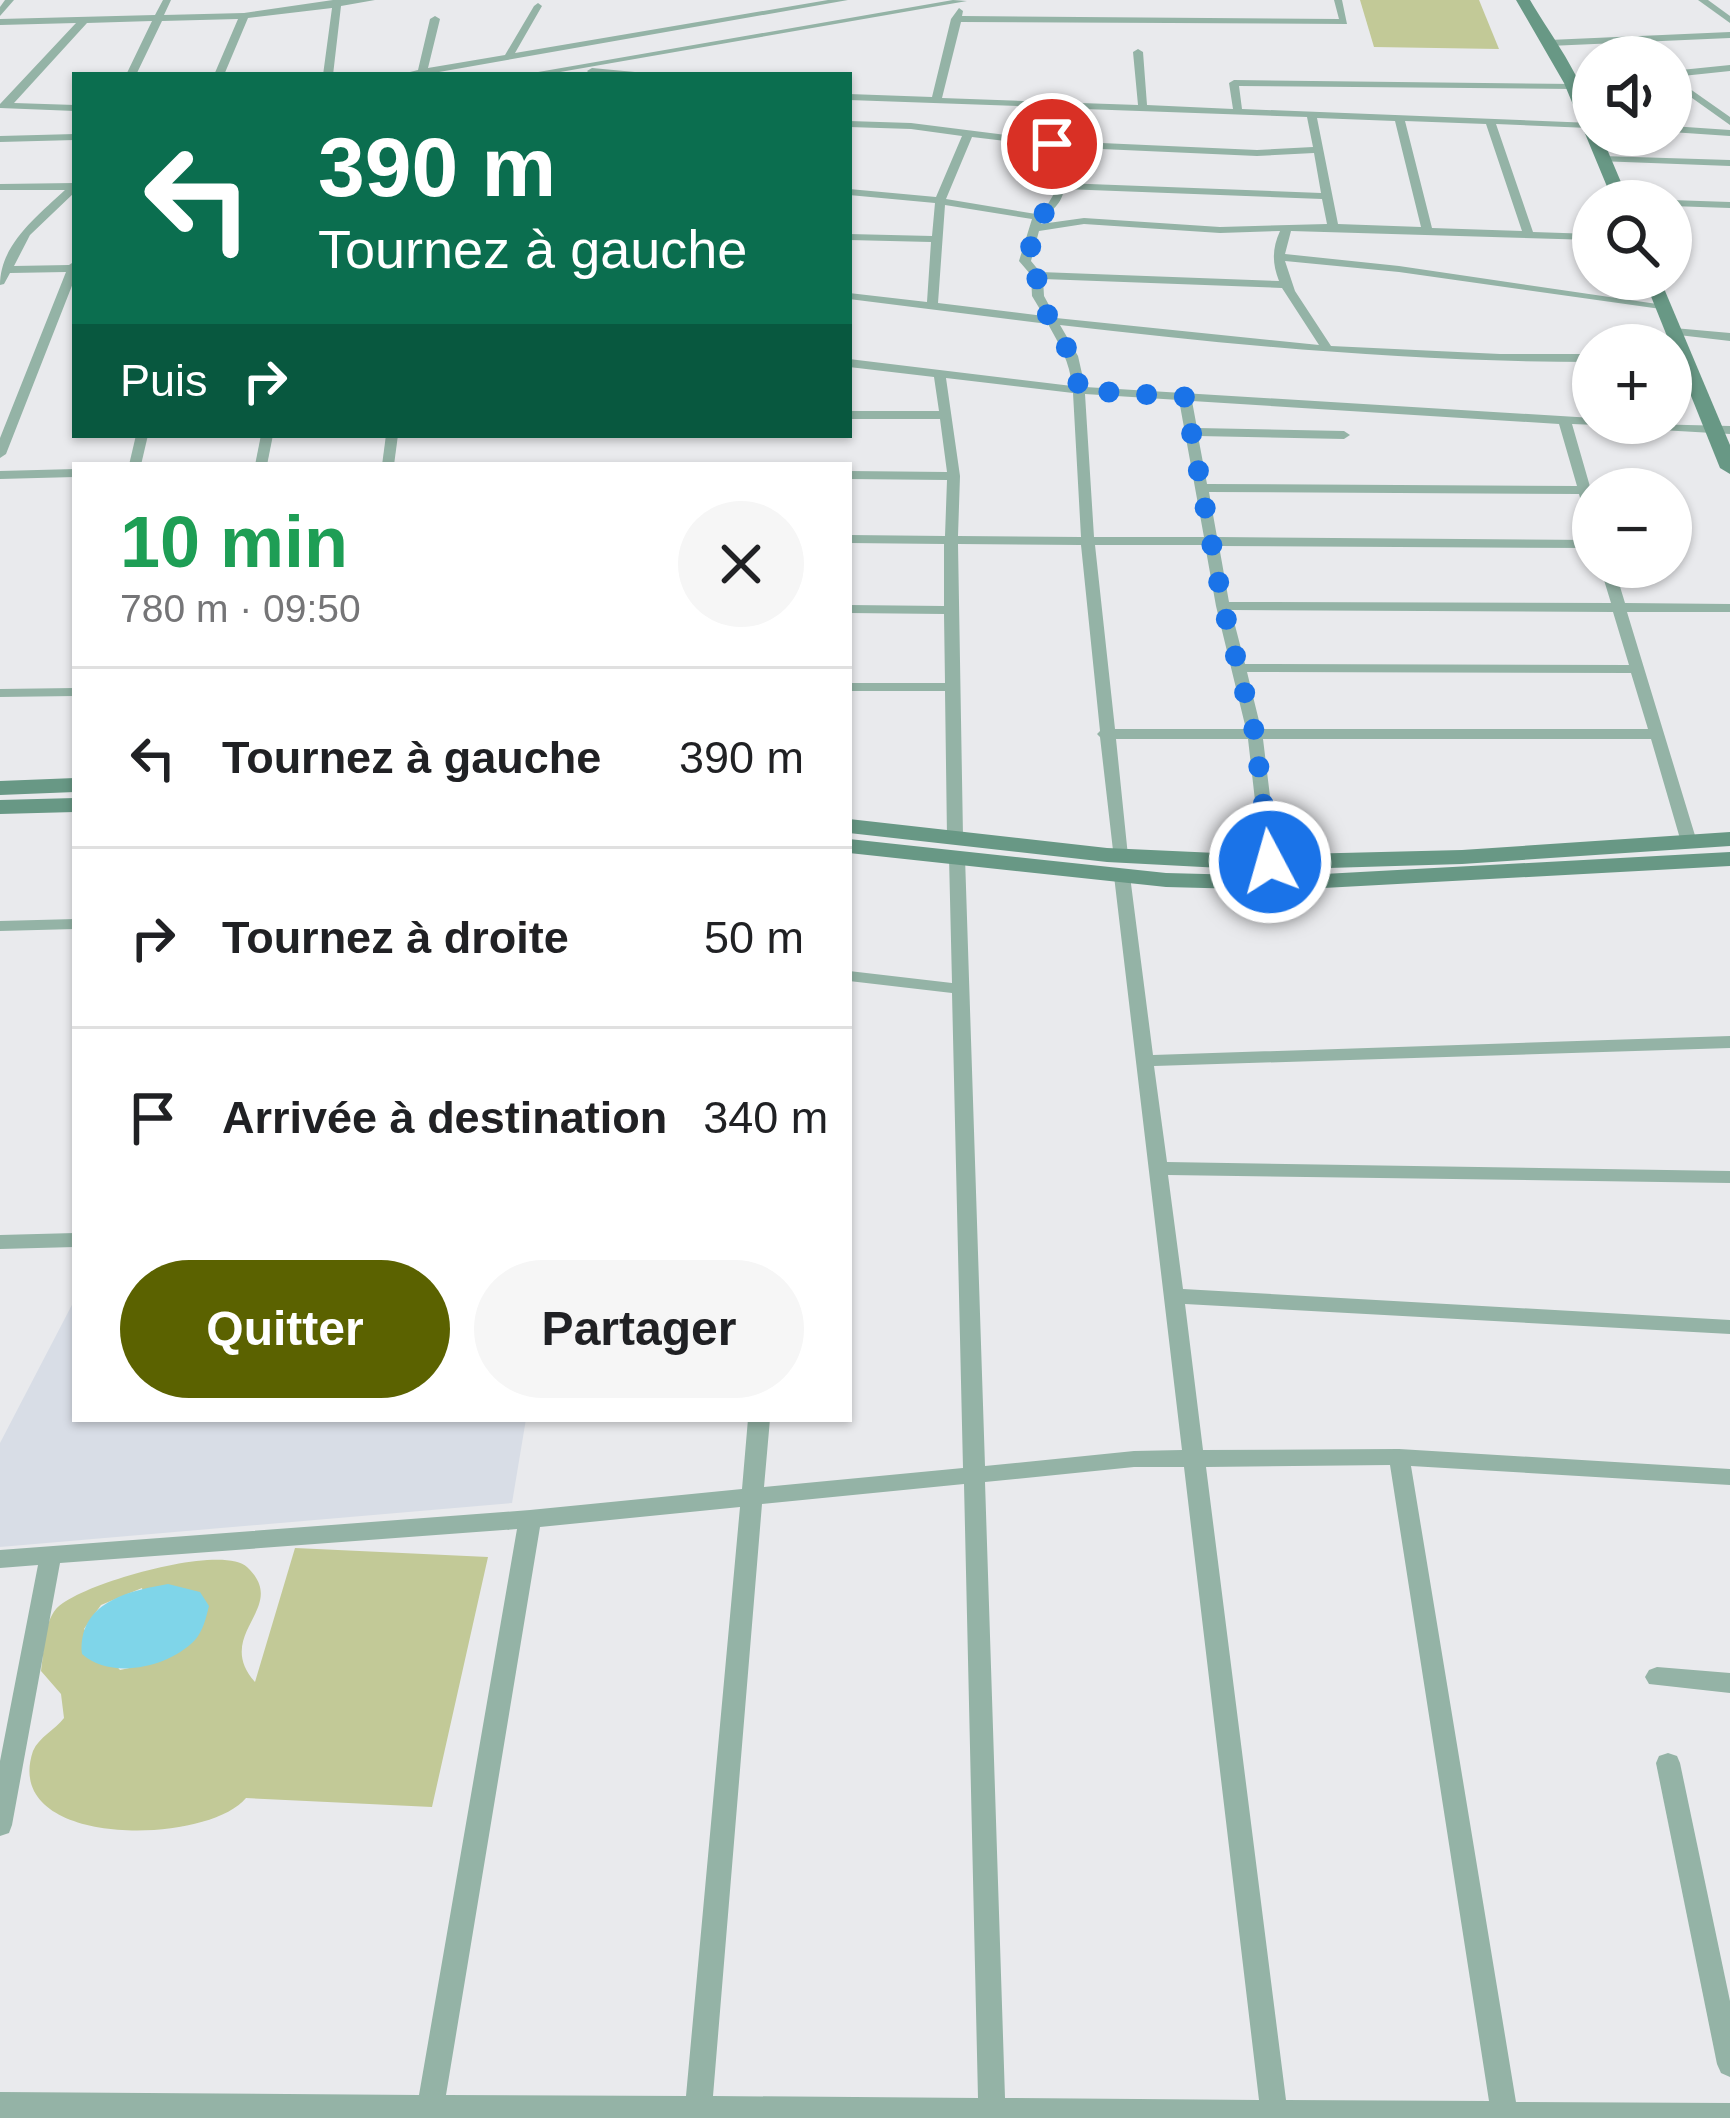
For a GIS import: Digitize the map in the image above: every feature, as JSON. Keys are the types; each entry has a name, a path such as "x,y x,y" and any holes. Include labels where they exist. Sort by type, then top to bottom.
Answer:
{"main road":[{"path":"1522,0 1572,85"},
{"path":"1601,156 1612,180"},
{"path":"1661,300 1671,324"},
{"path":"1692,382 1723,435 1730,468"},
{"path":"0,788 72,785"},
{"path":"0,807 72,805"},
{"path":"852,827 956,847 1333,883 1730,859"},
{"path":"1121,866 1384,861 1730,839"},
{"path":"852,846 956,847"}],"street":[{"path":"10,0 0,17 84,20 244,16 371,0"},
{"path":"132,72 167,0"},
{"path":"435,19 422,72 844,0"},
{"path":"956,19 1344,22 1338,0"},
{"path":"1702,0 1730,20"},
{"path":"935,102 963,1"},
{"path":"545,72 963,1"},
{"path":"328,72 336,2"},
{"path":"508,57 538,6"},
{"path":"220,72 244,16"},
{"path":"3,106 84,20"},
{"path":"1549,43 1730,35"},
{"path":"1138,52 1143,110"},
{"path":"1692,73 1730,68"},
{"path":"558,70 589,72"},
{"path":"1238,113 1234,83 1572,85"},
{"path":"1692,94 1730,122"},
{"path":"852,97 1400,121 1572,123"},
{"path":"1703,103 1730,100"},
{"path":"3,106 72,108"},
{"path":"1051,108 1057,202 1036,222 1025,261 1037,275 1037,296 1072,356 1078,390 1105,734 1274,2116"},
{"path":"1312,117 1333,227"},
{"path":"1400,121 1427,230"},
{"path":"1490,122 1528,234"},
{"path":"852,124 1052,144 1257,153 1320,150"},
{"path":"1692,131 1730,134"},
{"path":"932,306 940,201 968,134"},
{"path":"0,139 72,137"},
{"path":"1602,159 1730,163"},
{"path":"0,187 72,186"},
{"path":"1059,186 1326,196"},
{"path":"72,188 19,232 2,274 72,266"},
{"path":"852,192 940,201 1036,222 1572,236"},
{"path":"1692,203 1730,205"},
{"path":"1287,229 1280,242 1286,284 1327,348"},
{"path":"852,237 935,239"},
{"path":"1281,257 1399,269 1664,308"},
{"path":"0,454 72,271"},
{"path":"1037,275 1286,284"},
{"path":"852,296 1327,348 1482,359 1572,358"},
{"path":"1692,334 1730,338"},
{"path":"852,363 1078,390 1572,421"},
{"path":"940,375 953,476 952,687 992,2112"},
{"path":"1185,397 1223,606 1255,734 1270,862"},
{"path":"852,415 947,416"},
{"path":"1564,420 1578,468"},
{"path":"1192,432 1344,435"},
{"path":"1692,432 1723,435"},
{"path":"0,476 72,473"},
{"path":"852,475 953,476"},
{"path":"1202,488 1572,490"},
{"path":"852,539 1572,544"},
{"path":"1613,588 1689,842"},
{"path":"1223,606 1730,608"},
{"path":"852,609 951,610"},
{"path":"1239,668 1637,669"},
{"path":"852,687 952,687"},
{"path":"0,693 72,692"},
{"path":"1105,734 1657,734"},
{"path":"0,926 72,924"},
{"path":"852,976 960,989"},
{"path":"1145,1060 1730,1042"},
{"path":"1158,1168 1730,1177"},
{"path":"0,1242 72,1240"},
{"path":"1174,1296 1730,1327"},
{"path":"698,2110 759,1422"},
{"path":"1399,1457 1505,2115"},
{"path":"0,1559 530,1519 754,1493 1134,1459 1399,1457 1730,1478"},
{"path":"430,2108 530,1519"},
{"path":"0,1825 51,1554"},
{"path":"1657,1677 1730,1683"},
{"path":"1668,1763 1730,2064"},
{"path":"0,2105 1730,2116"}],"shaded area":[{"path":"72,1305 72,1422 526,1422 512,1503 0,1547 0,1443"}],"green space":[{"path":"1360,0 1479,0 1499,49 1374,47"},
{"path":"295,1548 488,1557 432,1807 246,1798 224,1814 191,1825 112,1829 75,1822 47,1806 31,1783 33,1751 64,1718 61,1694 41,1671 49,1622 69,1599 120,1578 181,1563 233,1561 247,1567 261,1595 242,1649 244,1665 255,1682","holes":["142,1588 157,1662 120,1670 84,1629 101,1605"]}],"water":[{"path":"168,1584 200,1592 209,1606 200,1633 184,1650 155,1664 123,1668 108,1667 82,1654 83,1637 97,1611 122,1596"}],"route":[{"path":"1052,144 1060,192 1057,202 1038,217 1026,266 1037,275 1037,296 1072,356 1078,390 1185,397 1223,606 1255,734 1270,862"}]}
